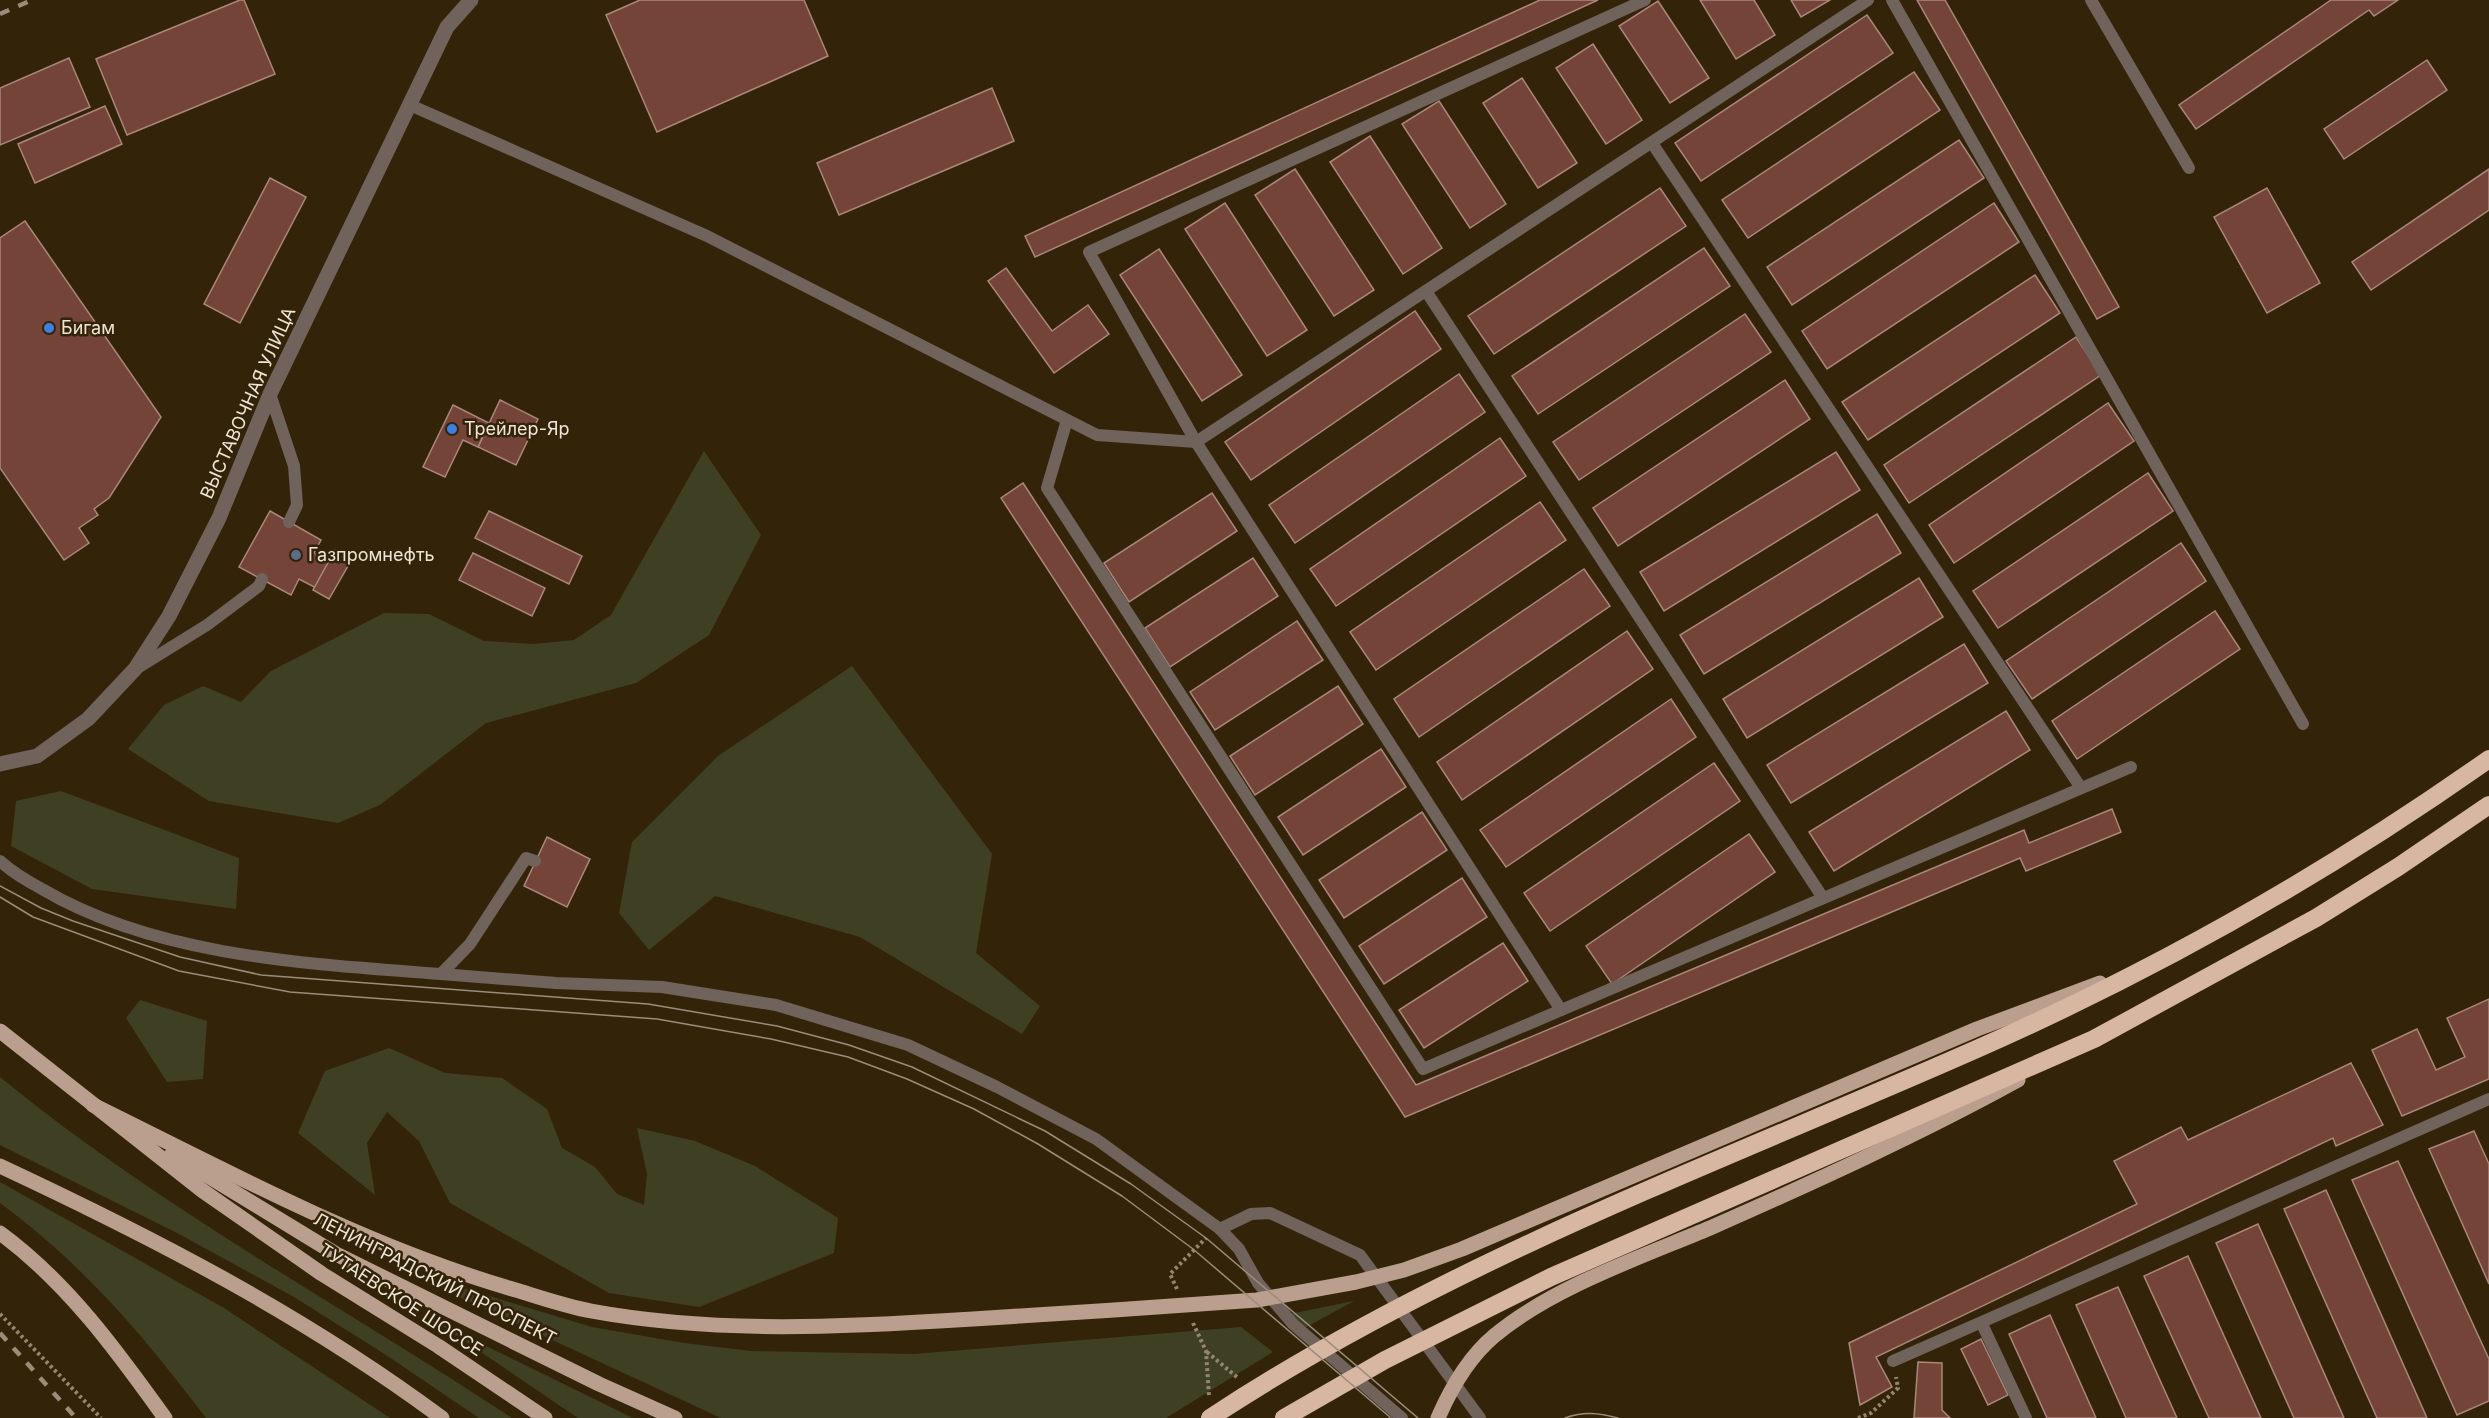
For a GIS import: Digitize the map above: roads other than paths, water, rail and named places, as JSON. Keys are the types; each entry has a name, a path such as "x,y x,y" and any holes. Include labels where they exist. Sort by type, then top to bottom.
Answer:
{"highway":[{"path":"1209,1418 1295,1362 1370,1320 1453,1280 1537,1240 1983,1047 2156,962 2296,886 2379,835 2489,759"},
{"path":"1284,1418 1385,1360 1551,1277 2094,1039 2316,918 2398,867 2489,805"}],"main road":[{"path":"0,1031 93,1105 360,1236 450,1271 589,1310 694,1322 795,1328 893,1324 1257,1300 1356,1282 1404,1270 1462,1249 1977,1029 2156,962"},
{"path":"1438,1418 1462,1374 1493,1337 1552,1298 1830,1175 1961,1111 2094,1039"},
{"name":"ТУТАЕВСКОЕ ШОССЕ","path":"93,1105 203,1191 312,1268 438,1346 545,1418"},
{"name":"ЛЕНИНГРАДСКИЙ ПРОСПЕКТ","path":"93,1105 336,1254 599,1384 675,1418"},
{"path":"0,1166 122,1224 207,1268 310,1329 442,1418"},
{"path":"0,1233 64,1289 115,1348 165,1418"}],"street":[{"name":"ВЫСТАВОЧНАЯ УЛИЦА","path":"0,764 37,756 88,719 135,669 169,616 219,518 270,394 447,27 471,0"}],"lane":[{"path":"1561,1010 1196,442 1089,252 1645,0"},
{"path":"410,105 706,236 1097,435 1196,442 1869,0"},
{"path":"1892,0 2303,724"},
{"path":"2091,0 2189,168"},
{"path":"1652,143 2081,788"},
{"path":"1426,291 1823,898"},
{"path":"270,394 294,466 297,505 289,522"},
{"path":"1067,420 1047,488 1423,1069 2131,767"},
{"path":"135,669 207,625 259,586 262,579"},
{"path":"441,974 470,944 526,858 535,861"},
{"path":"0,861 10,871 73,908 155,937 275,959 441,974 685,990 776,1005 908,1045 997,1087 1096,1139 1220,1229 1239,1249 1258,1283 1293,1324 1402,1418"},
{"path":"1893,1361 1982,1324 2489,1099"},
{"path":"1220,1229 1251,1214 1270,1213 1360,1255 1480,1418"},
{"path":"1982,1324 2026,1418"}],"tram line":[{"path":"0,886 41,908 73,921 180,957 261,975 648,1004 777,1026 849,1045 912,1067 1045,1131 1131,1184 1206,1238 1418,1418"},
{"path":"0,897 33,917 179,971 290,992 657,1019 771,1039 848,1057 907,1079 974,1109 1038,1144 1122,1196 1193,1249 1391,1418"},
{"path":"1565,1418 1578,1414 1618,1418"}],"railway":[{"path":"0,14 32,0"},
{"path":"0,1333 76,1418"}],"place":[{"name":"Бигам","path":"49,328"},
{"name":"Трейлер-Яр","path":"452,429"},
{"name":"Газпромнефть","path":"296,555"}]}
